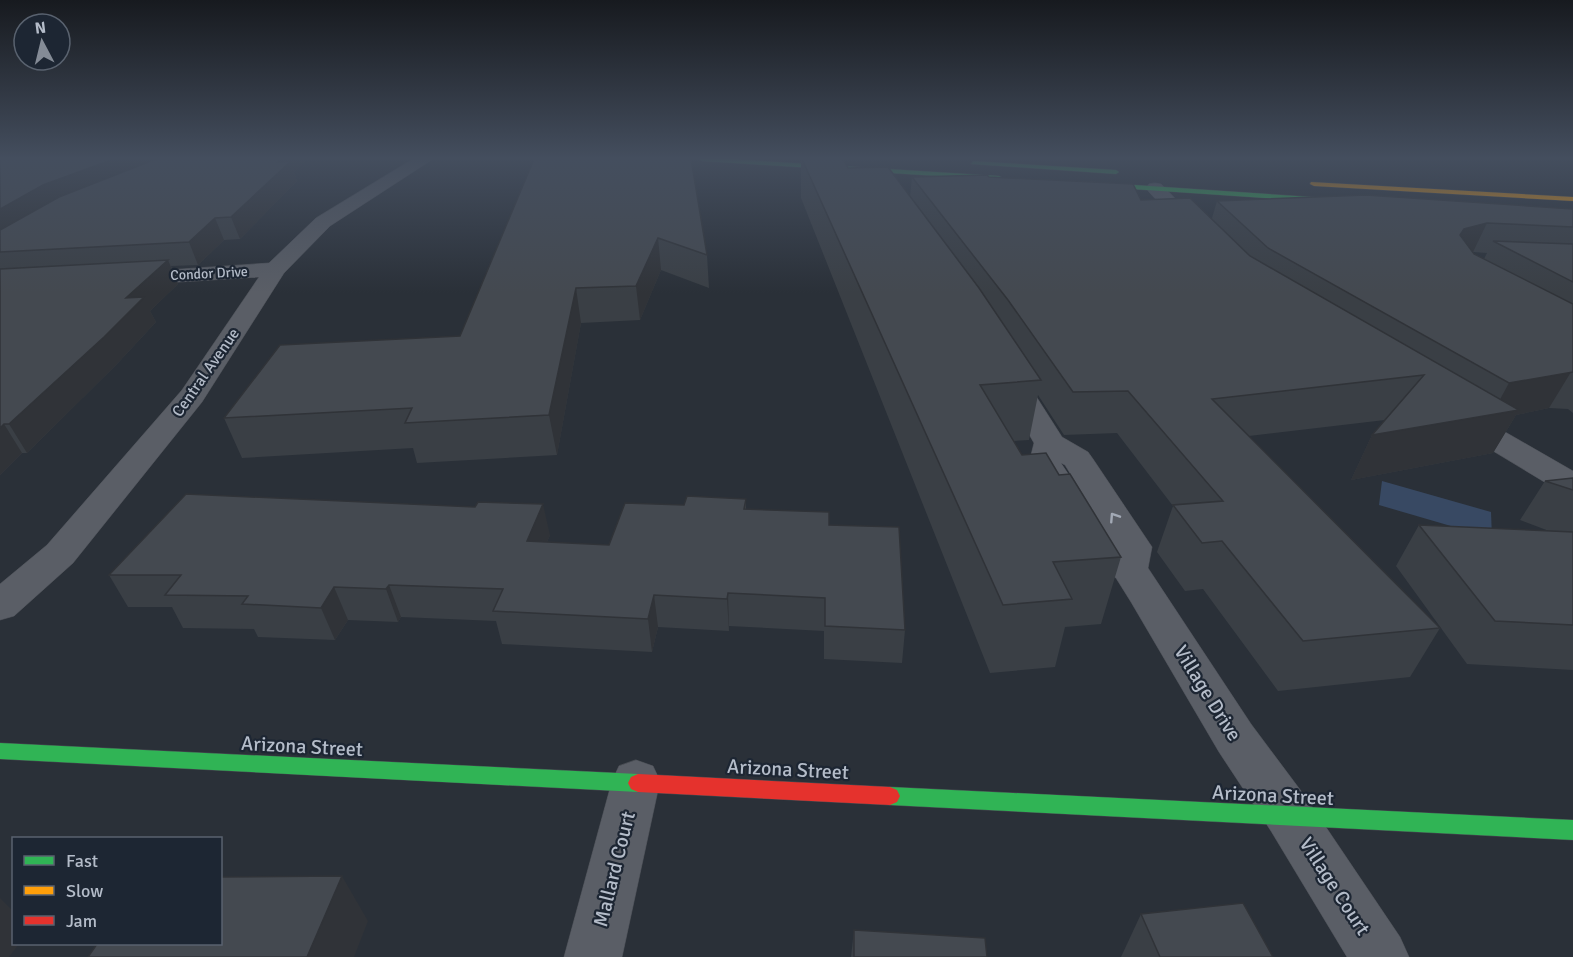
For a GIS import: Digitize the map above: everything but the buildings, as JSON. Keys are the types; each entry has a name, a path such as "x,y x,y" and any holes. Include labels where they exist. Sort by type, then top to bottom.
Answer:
{"main road":[{"name":"Arizona Street","path":"0,751 636,781 1573,830"}],"street":[{"name":"Central Avenue","path":"0,606 60,554 192,396 274,269 323,222 351,204"},
{"path":"1170,204 1211,248"},
{"name":"Condor Drive","path":"104,279 274,269"},
{"name":"Village Drive","path":"998,359 1050,443 1045,463 1099,548 1129,569 1235,738 1289,815"},
{"path":"1438,405 1573,485"},
{"name":"Mallard Court","path":"593,957 636,781"},
{"name":"Village Court","path":"1289,815 1380,957"}],"water":[{"path":"1382,481 1491,512 1492,538 1379,505"}],"traffic: fast":[{"path":"0,751 638,783"},
{"path":"890,796 1573,830"}],"traffic: jam":[{"path":"638,783 890,796"}]}
